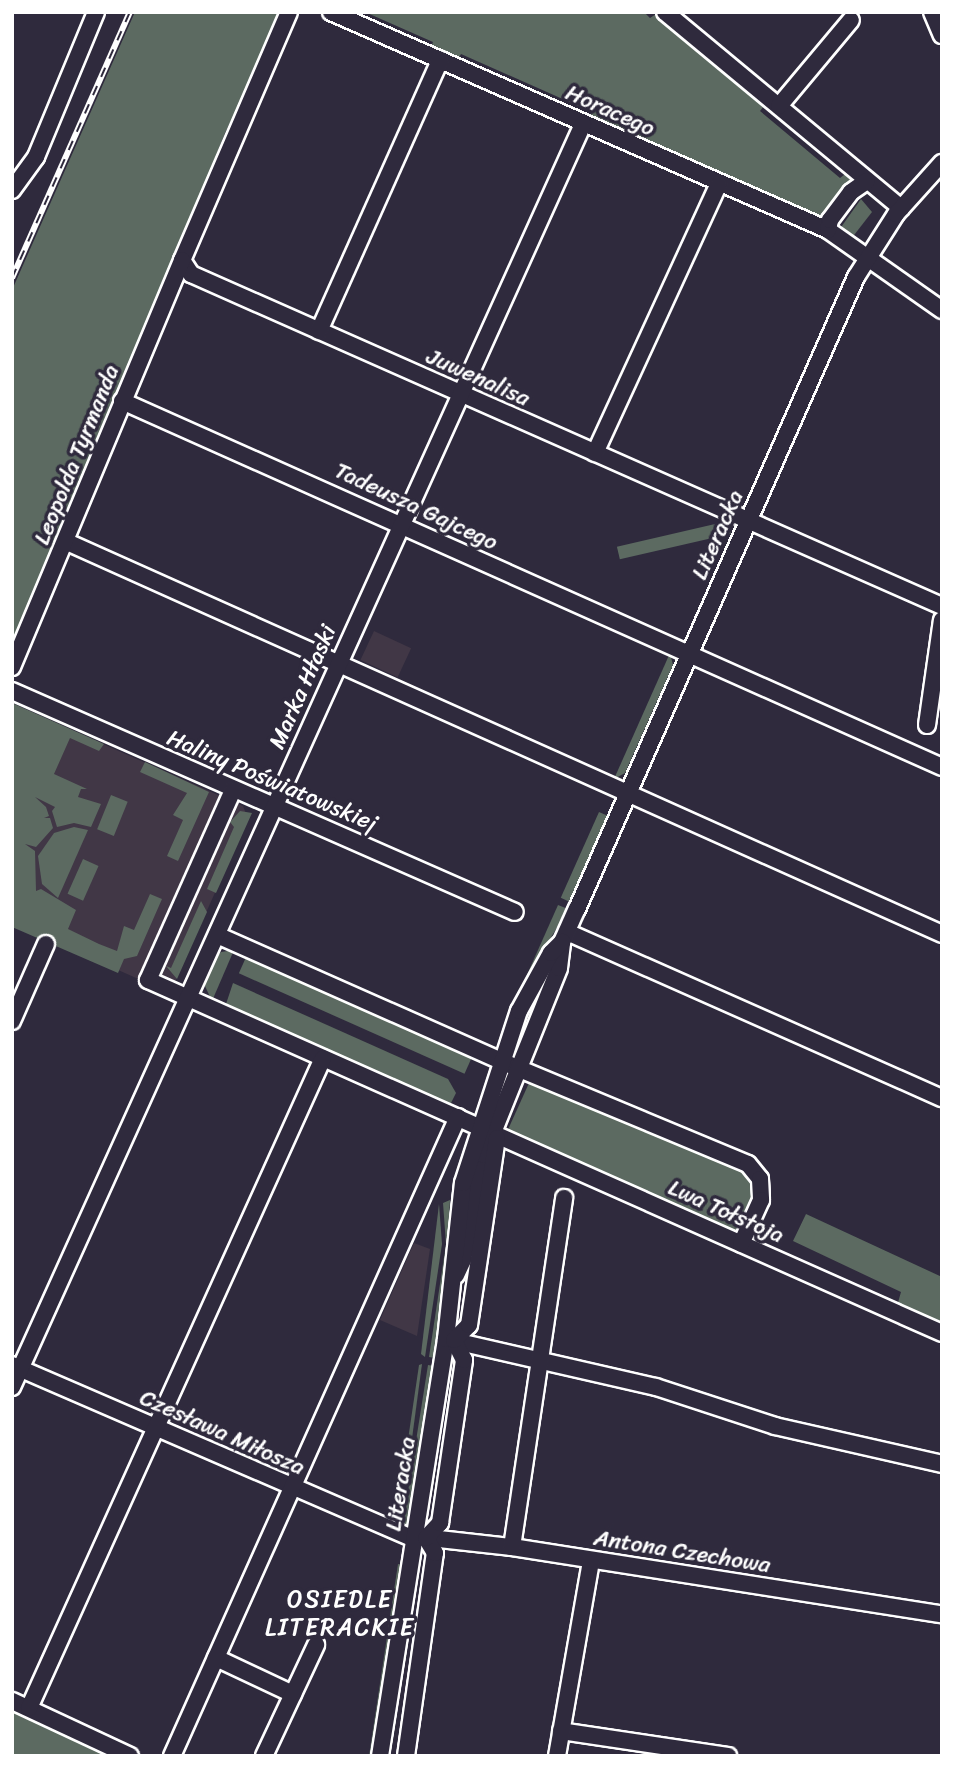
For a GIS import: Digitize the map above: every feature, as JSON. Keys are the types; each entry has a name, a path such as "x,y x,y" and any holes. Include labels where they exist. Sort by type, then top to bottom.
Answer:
{"street":[{"path":"13,188 36,157 96,12"},
{"name":"Leopolda Tyrmanda","path":"12,667 66,542 122,401 289,12"},
{"name":"Horacego","path":"331,12 828,230 942,310"},
{"path":"932,12 942,35"},
{"path":"669,13 901,208"},
{"path":"779,106 851,20"},
{"path":"319,331 440,60"},
{"name":"Marka Hłaski","path":"12,1387 16,1366 32,1343 275,806 457,394 583,124"},
{"name":"Literacka","path":"450,1340 456,1275 463,1260 489,1131 530,989 565,937 867,257 901,208 942,163"},
{"path":"828,230 830,220 851,192 867,181"},
{"path":"595,453 719,184"},
{"name":"Juwenalisa","path":"182,260 191,274 457,394 942,606"},
{"name":"Tadeusza Gajcego","path":"122,401 942,767"},
{"path":"66,542 942,934"},
{"path":"927,725 942,620"},
{"name":"Haliny Poświatowskiej","path":"12,691 515,912"},
{"name":"Lwa Tołstoja","path":"233,790 148,980 942,1333"},
{"path":"217,935 508,1064 748,1164 760,1179 761,1200 741,1244"},
{"path":"565,937 942,1098"},
{"path":"12,1021 46,944"},
{"path":"29,1708 148,1455 323,1058"},
{"path":"172,1756 458,1117"},
{"path":"450,1340 469,1325 489,1131"},
{"path":"512,1547 564,1198"},
{"path":"450,1340 539,1358 656,1387 775,1426 942,1464"},
{"path":"405,1756 435,1553 419,1538 440,1523 463,1367 450,1340"},
{"name":"Czesława Miłosza","path":"16,1366 290,1488 419,1538"},
{"name":"Literacka","path":"380,1756 419,1538"},
{"name":"Antona Czechowa","path":"419,1538 512,1547 942,1614"},
{"path":"557,1756 591,1561"},
{"path":"264,1756 316,1646"},
{"path":"216,1658 293,1693"},
{"name":"Literacka","path":"387,1756 392,1700"},
{"path":"12,1701 130,1756"},
{"path":"561,1731 728,1756"}],"shaded area":[{"path":"135,12 284,12 225,133 12,662 12,290"},
{"path":"365,12 644,12 650,18 659,12 768,101 760,111 840,178 848,172 856,179 844,188 821,222 589,120 592,112 461,54 457,61 430,49 433,42"},
{"path":"861,199 872,212 851,239 839,230"},
{"path":"728,521 731,534 620,559 617,547"},
{"path":"374,631 411,648 398,677 360,660"},
{"path":"670,653 673,665 625,773 614,779"},
{"path":"12,703 104,744 99,751 70,738 54,774 87,789 81,789 78,797 101,804 91,827 74,823 57,827 52,811 55,807 35,797 46,807 49,816 44,818 50,818 53,828 36,847 25,844 35,851 36,891 41,889 76,910 68,929 99,944 117,951 124,926 134,930 150,894 162,899 137,956 124,959 118,973 12,927"},
{"path":"17,706 243,806 248,819 170,993 12,923 12,708"},
{"path":"145,762 209,792 178,861 167,856 183,820 173,815 187,793 140,772"},
{"path":"111,795 128,802 114,836 97,829"},
{"path":"240,811 252,813 216,893 207,889 234,827 230,822"},
{"path":"599,812 608,816 570,902 561,898"},
{"path":"74,827 88,830 58,898 42,884 38,856 54,833"},
{"path":"83,859 99,866 83,901 68,894"},
{"path":"201,901 207,912 177,979 166,966 171,968"},
{"path":"558,905 568,909 522,986"},
{"path":"234,950 212,1001 204,984 212,961 221,952"},
{"path":"247,955 473,1055 465,1074 239,973"},
{"path":"233,983 448,1079 456,1093 449,1107 225,1007"},
{"path":"529,1083 546,1085 749,1171 756,1195 751,1216 736,1235 506,1134"},
{"path":"450,1200 446,1275 435,1358 429,1357 446,1244 443,1203"},
{"path":"439,1204 442,1244 425,1357 421,1354"},
{"path":"806,1214 942,1277 942,1324 897,1306 901,1292 793,1241"},
{"path":"414,1243 430,1249 417,1336 380,1320"},
{"path":"422,1364 400,1528 395,1528 419,1365"},
{"path":"428,1365 434,1366 408,1528 402,1527"},
{"path":"398,1564 404,1565 374,1756 369,1756"},
{"path":"12,1708 117,1756 12,1756"}],"railway":[{"path":"12,278 130,12"}],"district":[{"name":"OSIEDLE LITERACKIE","path":"340,1614"}]}
